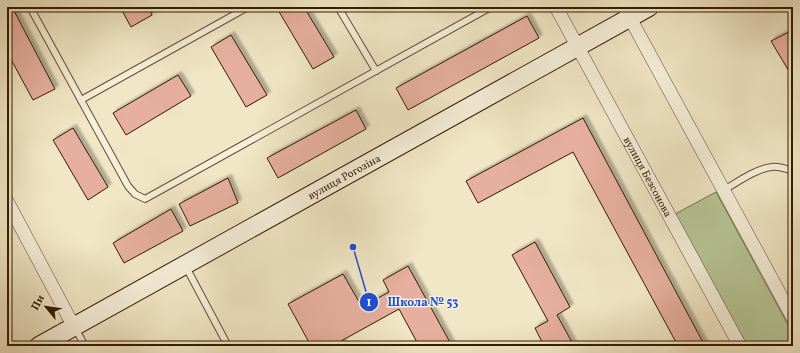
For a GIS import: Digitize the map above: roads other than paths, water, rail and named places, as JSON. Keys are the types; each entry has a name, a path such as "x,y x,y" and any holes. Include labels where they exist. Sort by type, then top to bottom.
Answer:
{"street":[{"name":"вулиця Безсонова","path":"556,7 740,346"},
{"name":"вулиця Рогозіна","path":"39,346 578,46 627,12 649,7"},
{"path":"627,12 793,318"},
{"path":"7,201 74,327"}],"lane":[{"path":"30,7 128,186 135,194 145,199 491,7"},
{"path":"81,100 248,7"},
{"path":"338,7 376,71"},
{"path":"724,190 754,173 772,166 793,172"},
{"path":"185,265 228,346"},
{"path":"74,327 85,346"}],"place":[{"name":"Школа № 53","path":"353,247"}]}
